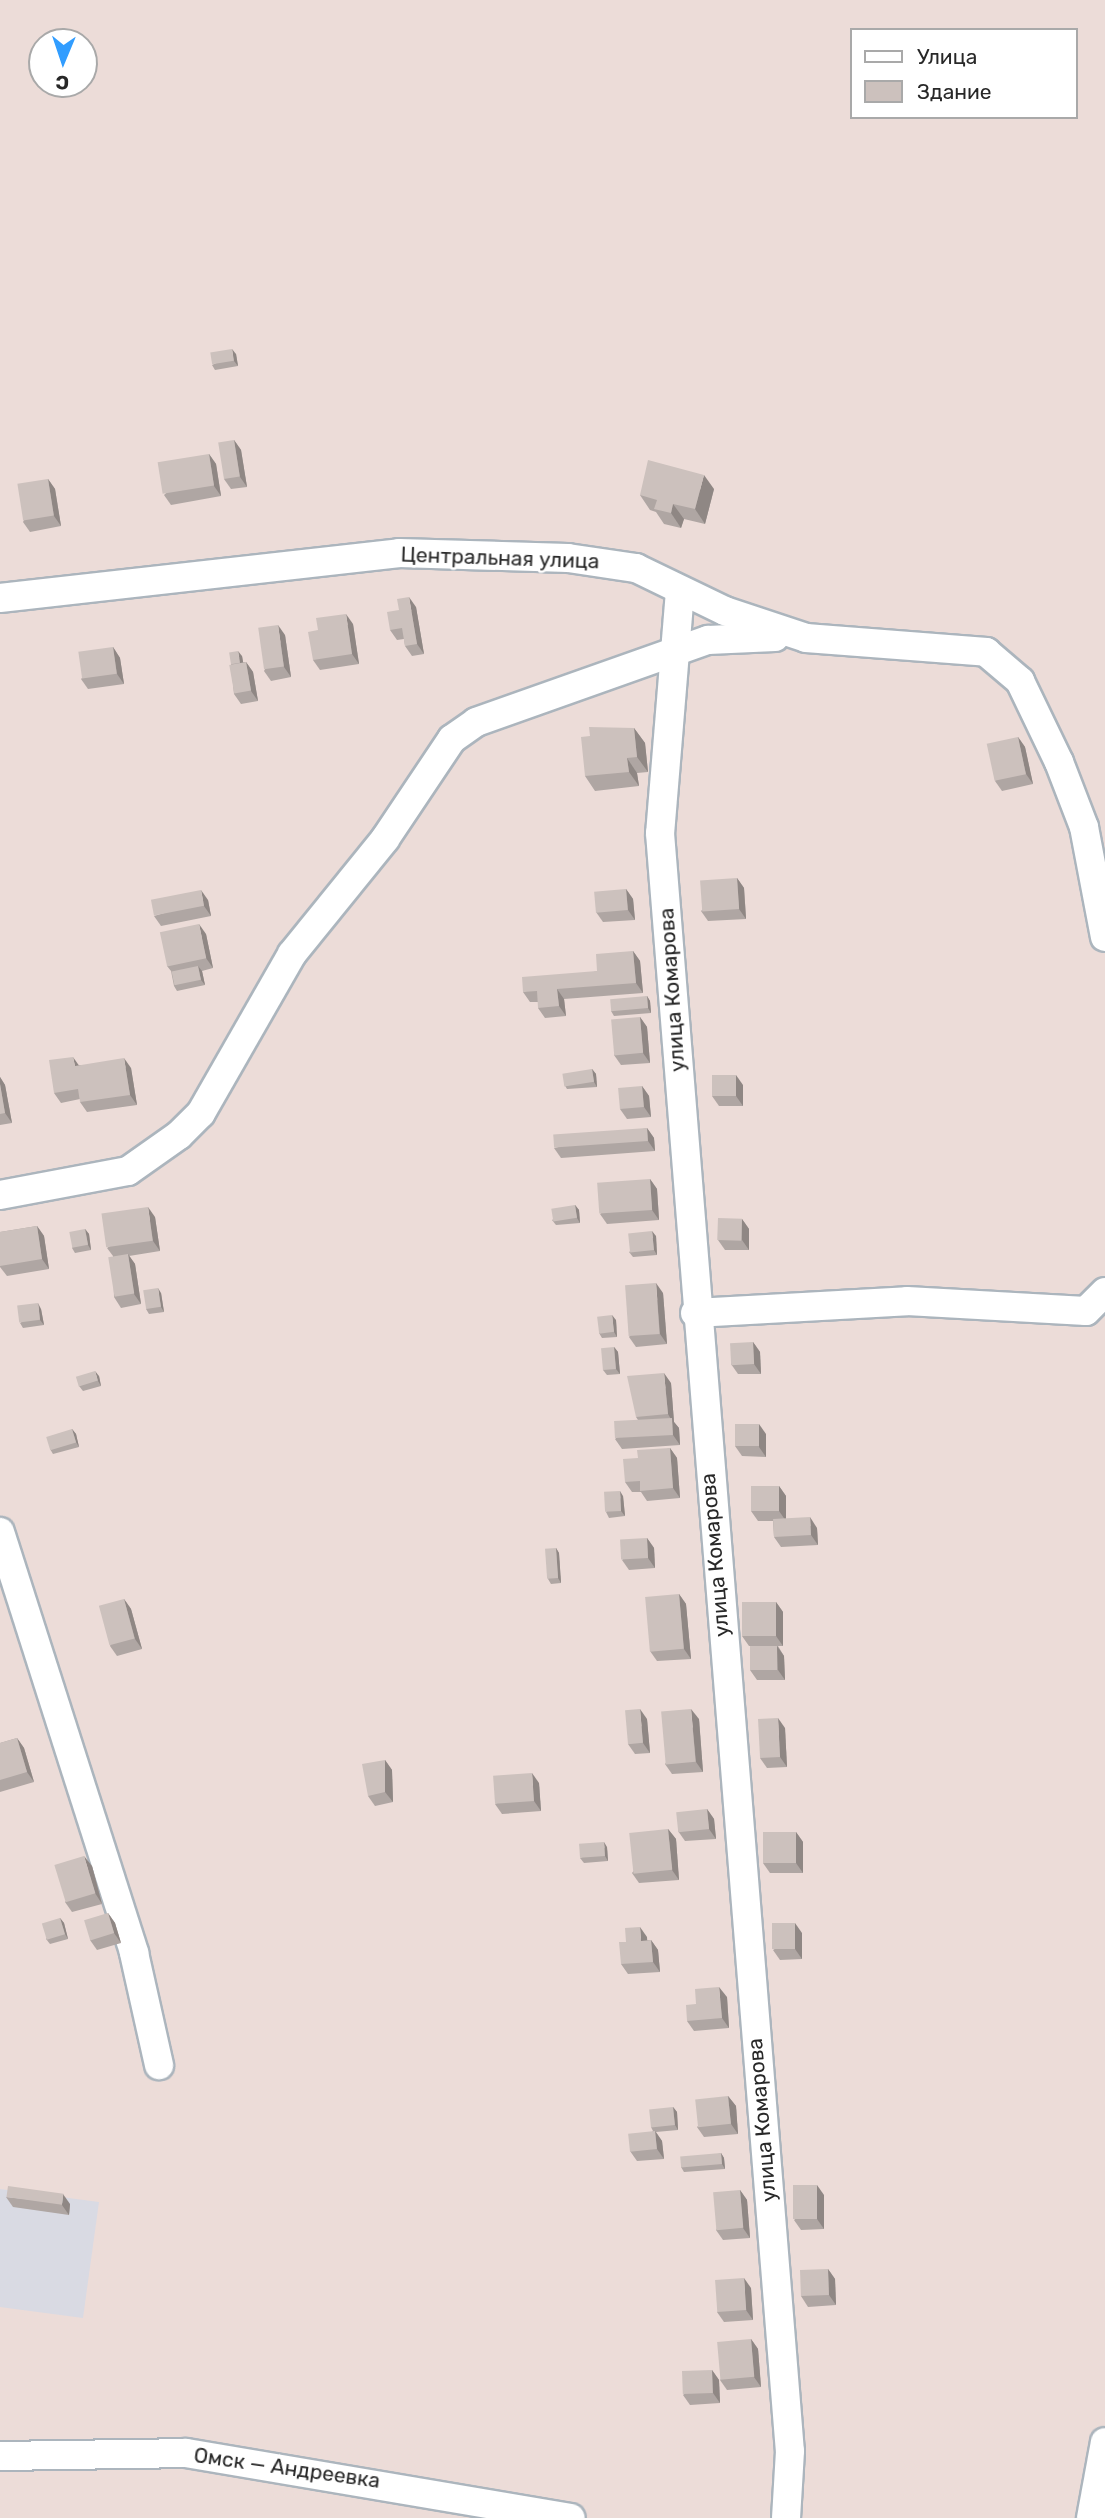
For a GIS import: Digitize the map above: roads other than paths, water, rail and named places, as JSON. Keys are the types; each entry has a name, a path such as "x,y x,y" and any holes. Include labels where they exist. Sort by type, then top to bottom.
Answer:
{"street":[{"name":"Центральная улица","path":"0,598 399,553 611,562 806,638 986,652 1020,681 1059,762 1084,827 1105,937"},
{"name":"улица Комарова","path":"680,591 660,833 695,1313 790,2451 786,2518"},
{"path":"0,1195 128,1171 179,1135 201,1113 292,954 386,839 452,739 476,722 674,656 708,640 744,635 806,638"},
{"path":"695,1313 907,1301 1095,1301"},
{"path":"0,1532 134,1952 159,2065"},
{"path":"1091,2518 1105,2442"},
{"name":"Омск — Андреевка","path":"0,2456 186,2453 571,2518"}]}
